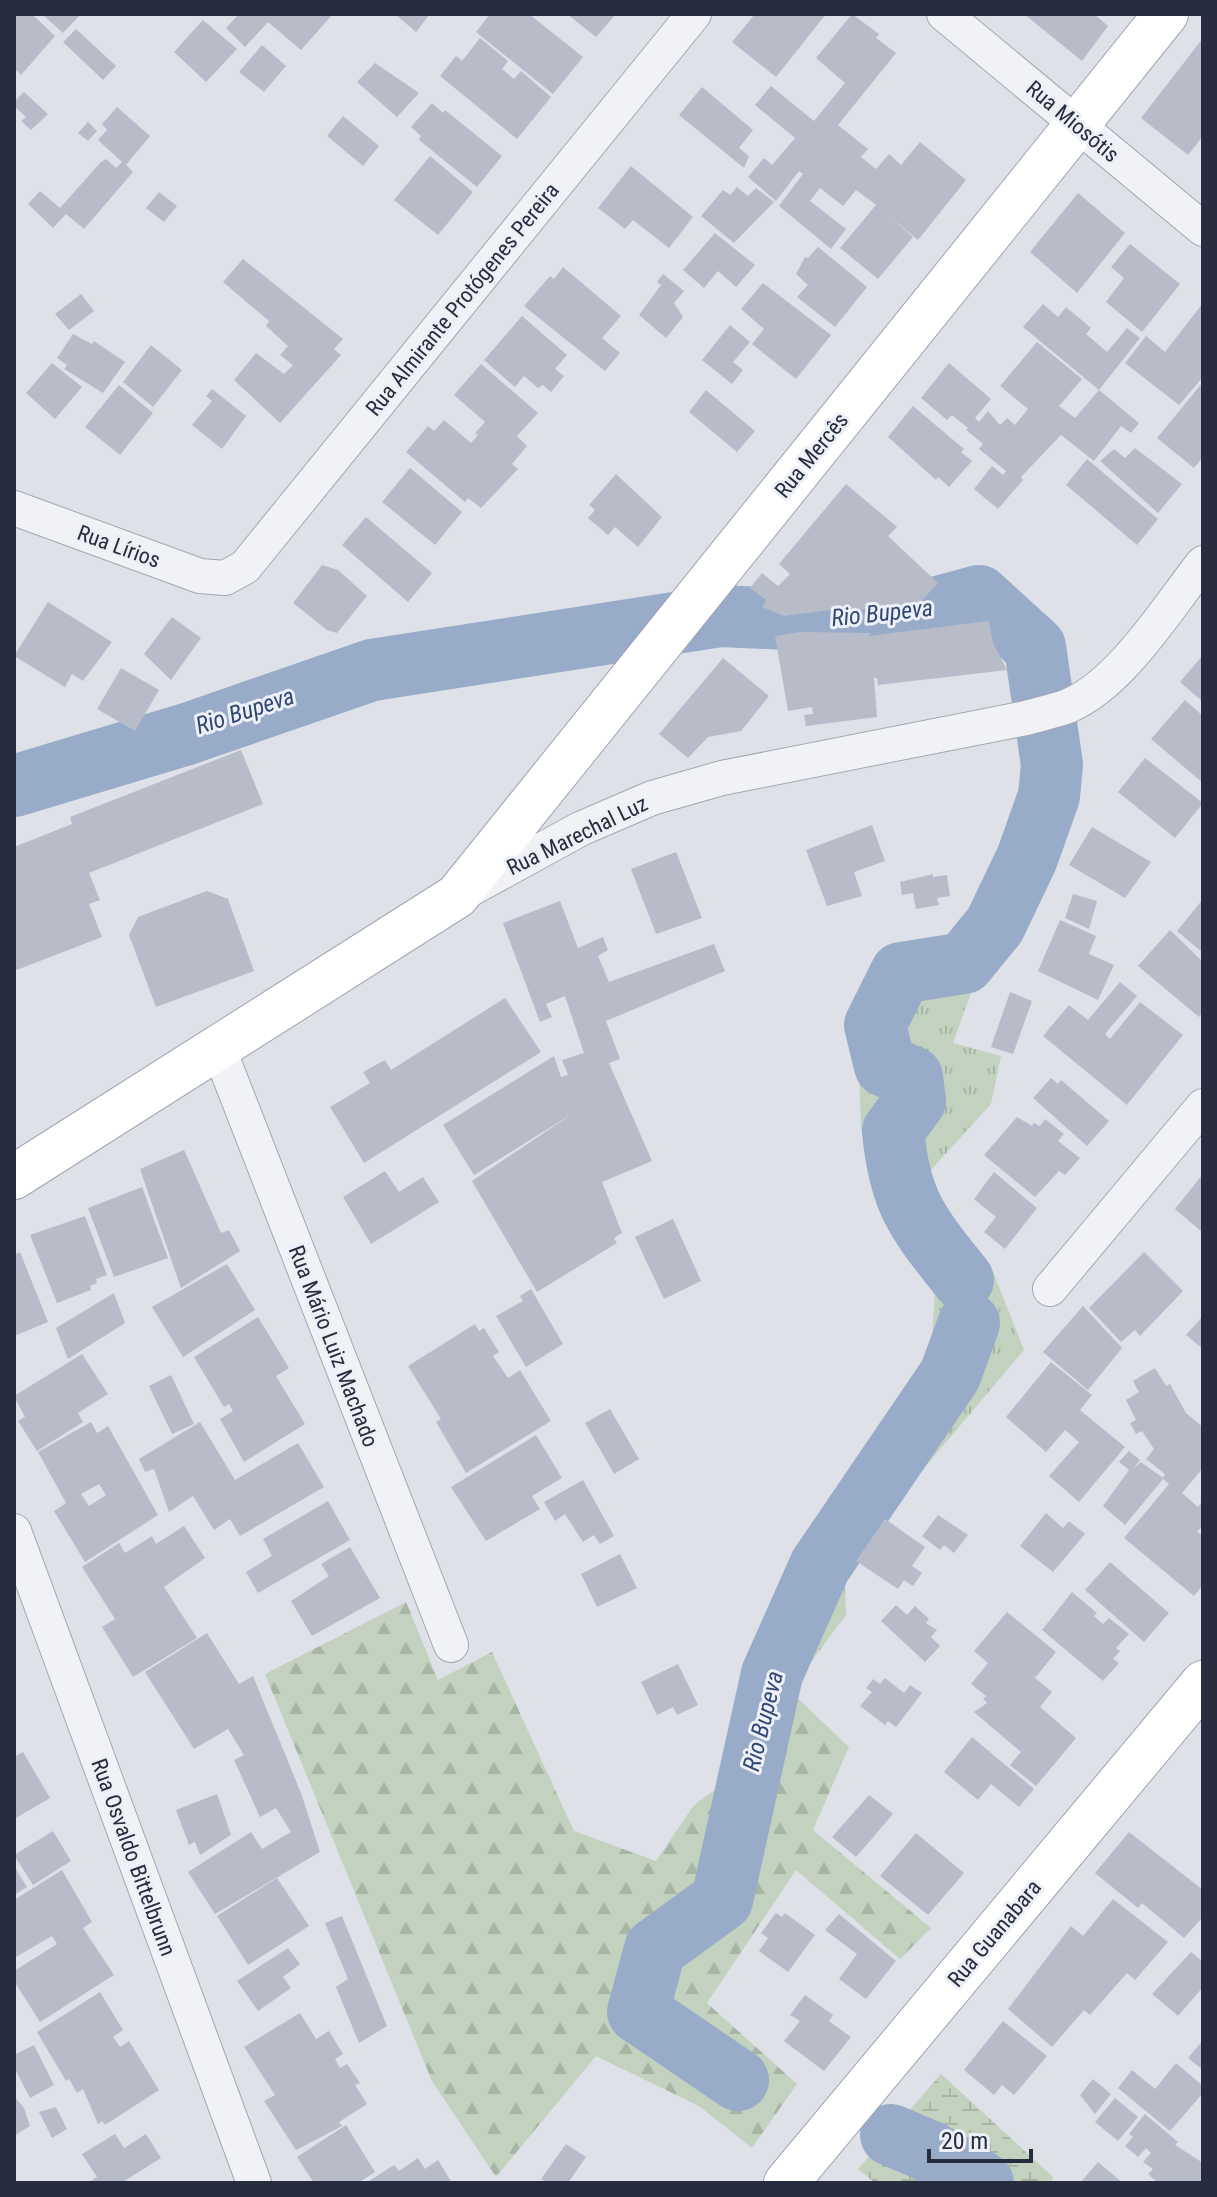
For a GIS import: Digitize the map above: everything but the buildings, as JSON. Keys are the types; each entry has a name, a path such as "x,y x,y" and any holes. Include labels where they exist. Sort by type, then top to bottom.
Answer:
{"main road":[{"name":"Rua Mercês","path":"457,896 1166,14"},
{"name":"Rua Marechal Luz","path":"14,1177 457,896"},
{"name":"Rua Guanabara","path":"786,2183 1203,1683"}],"street":[{"name":"Rua Almirante Protógenes Pereira","path":"225,578 245,567 694,14"},
{"name":"Rua Miosótis","path":"944,14 1203,229"},
{"name":"Rua Lírios","path":"14,508 200,576 225,578"},
{"name":"Rua Marechal Luz","path":"457,896 580,829 652,798 722,778 1026,718 1069,705 1095,690 1121,665 1203,563"},
{"name":"Rua Mário Luiz Machado","path":"218,1047 451,1645"},
{"path":"1050,1289 1203,1106"},
{"name":"Rua Osvaldo Bittelbrunn","path":"14,1531 254,2183"}],"green space":[{"path":"1079,745 1070,804 1001,965 980,968 953,1043 1001,1056 991,1104 921,1181 994,1274 1024,1350 844,1563 846,1615 790,1690 772,1674 759,1678 815,1530 931,1361 935,1287 893,1231 861,1129 857,1009 887,970 968,940 999,884 1021,828 1037,757"},
{"path":"406,1602 438,1680 492,1652 574,1831 656,1861 694,1805 730,1779 759,1678 772,1674 849,1747 813,1830 931,1928 900,1959 796,1870 707,2003 797,2084 752,2148 699,2106 596,2056 496,2177 432,2081 265,1674"},
{"path":"941,2074 1053,2177 1051,2183 1012,2183 1003,2175 933,2152 953,2183 875,2183 858,2169"}],"water":[{"path":"931,2152 1003,2175 1012,2183 953,2183"}],"waterway":[{"name":"Rio Bupeva","path":"14,786 187,734 372,670 720,616 835,621 913,614 979,596 1035,647 1052,765 1049,796 1027,858 995,925 964,963 901,973 875,1025 885,1066 912,1077 915,1101 893,1131 907,1196 923,1228 963,1280"},
{"name":"Rio Bupeva","path":"738,2080 638,2012 655,1949 722,1900 772,1674 820,1566 950,1375 969,1323"},
{"name":"Rio Bupeva","path":"891,2135 931,2152 983,2183"}]}
